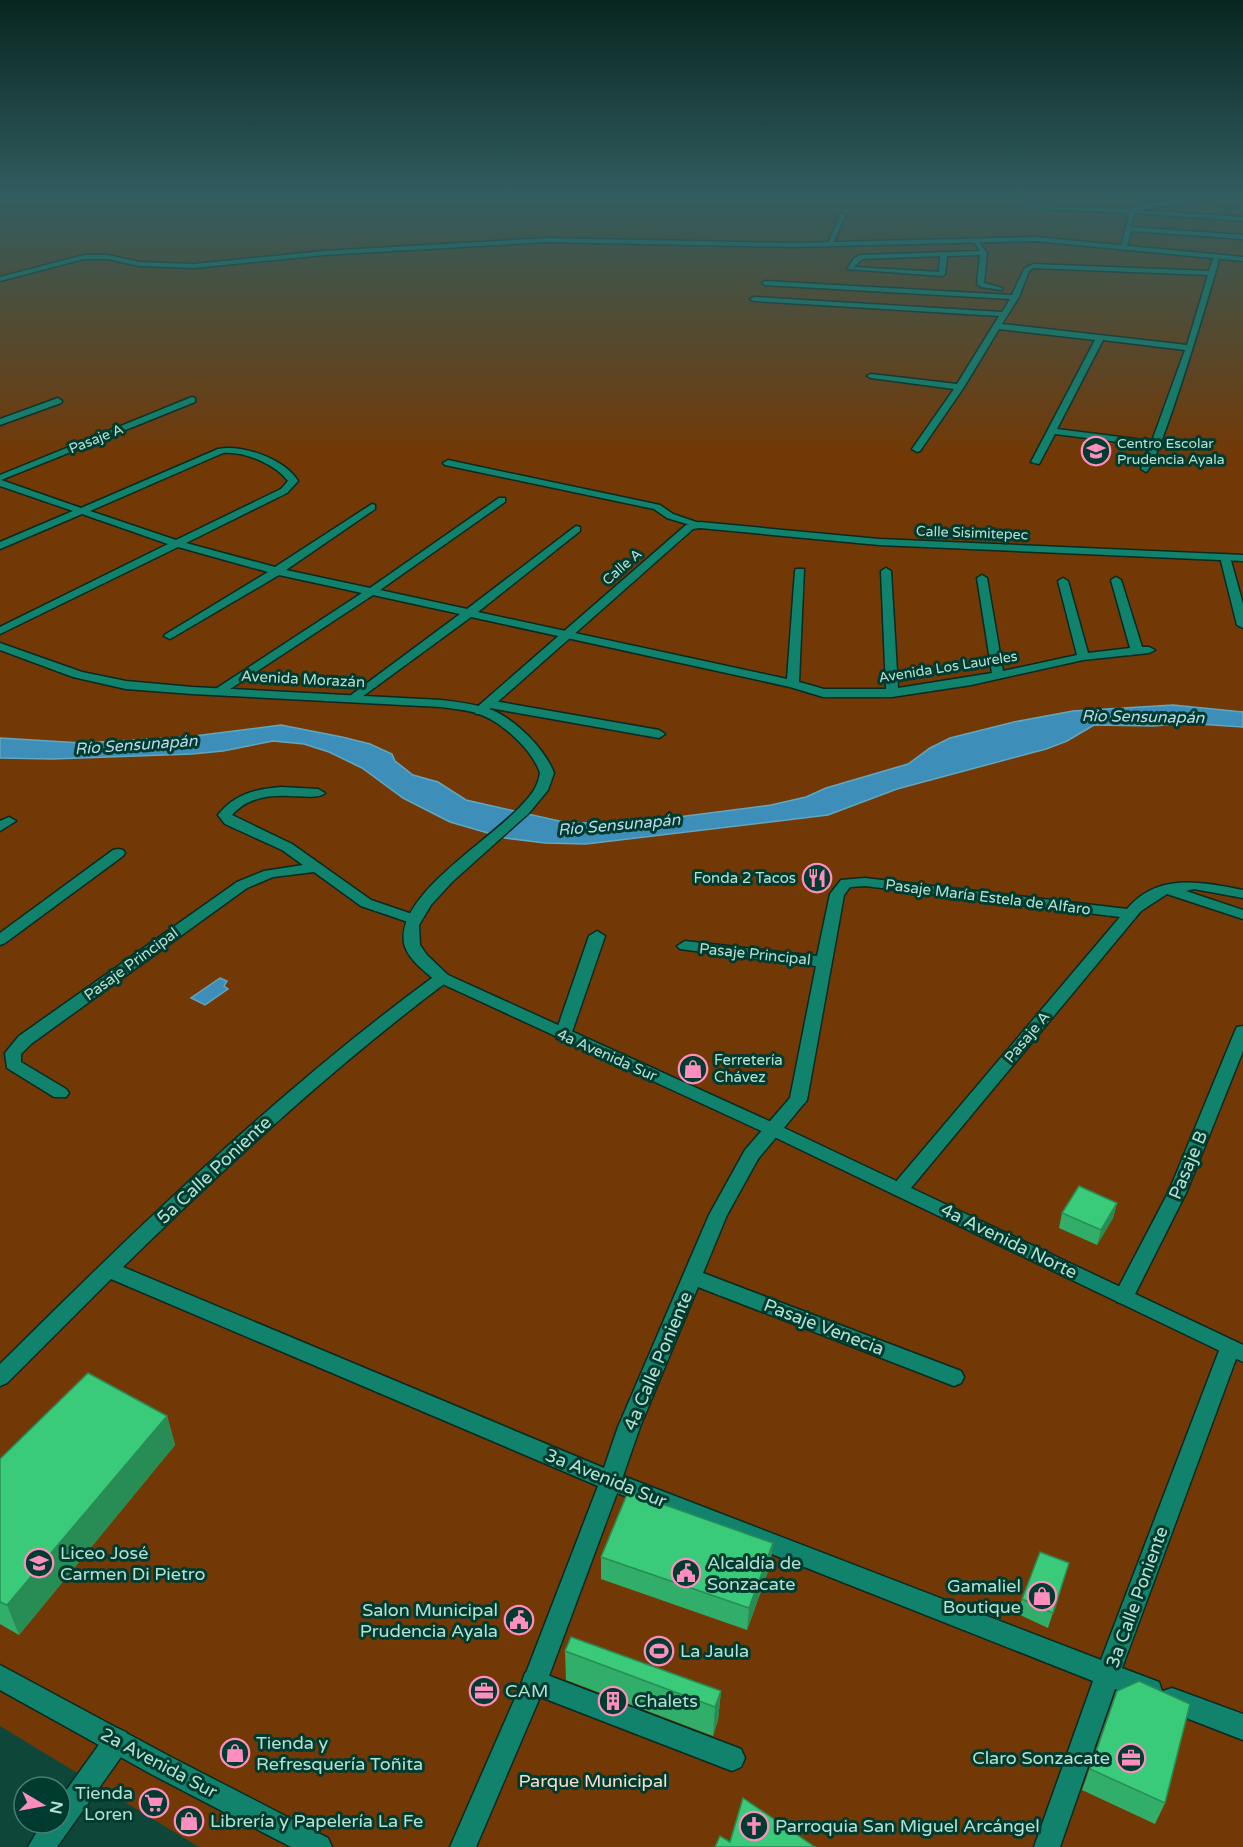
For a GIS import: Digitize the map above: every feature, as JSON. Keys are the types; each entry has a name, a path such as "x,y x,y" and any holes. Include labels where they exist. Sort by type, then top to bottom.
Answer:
{"street":[{"path":"829,304 842,282"},
{"path":"936,310 941,282"},
{"path":"980,282 983,286 1016,294"},
{"path":"917,448 960,387 1016,294 1021,282"},
{"path":"1146,469 1190,348 1210,282"},
{"path":"765,284 939,294 1016,294"},
{"path":"754,299 1004,314"},
{"path":"996,326 1190,348"},
{"path":"1036,462 1100,338"},
{"path":"871,376 960,387"},
{"name":"Pasaje A","path":"0,481 192,400"},
{"path":"0,422 58,401"},
{"path":"1052,431 1156,444"},
{"path":"0,546 232,448 248,452 290,476 293,481 284,491 0,631"},
{"name":"Calle Sisimitepec","path":"448,463 615,500 657,507 670,516 700,525 879,542 1243,558"},
{"name":"Avenida Los Laureles","path":"0,481 178,544 277,571 716,669 793,684 824,693 892,693 1083,657 1143,651 1116,580"},
{"path":"220,691 371,592 502,501"},
{"path":"171,636 277,571 372,507"},
{"name":"Calle A","path":"484,707 690,527 700,525"},
{"path":"355,698 468,614 576,529"},
{"path":"1225,557 1243,625"},
{"path":"793,684 800,571"},
{"path":"886,571 892,693"},
{"path":"982,578 998,674"},
{"path":"1063,581 1083,657"},
{"name":"Avenida Morazán","path":"0,646 101,682 484,707 543,762 547,772 547,781 530,804 433,893 413,919"},
{"path":"484,707 659,734"},
{"path":"318,793 293,791 258,795 229,809 225,815 230,821 287,847 366,903 413,919 410,931 412,945 442,978"},
{"path":"0,940 118,853"},
{"name":"Pasaje Principal","path":"60,1093 13,1064 13,1053 25,1040 242,885 260,875 279,870 316,868"},
{"name":"Pasaje María Estela de Alfaro","path":"846,883 865,882 1129,914"},
{"name":"4a Calle Poniente","path":"463,1847 534,1682 611,1481 629,1427 718,1215 750,1155 798,1100 837,894 846,883"},
{"path":"1163,890 1194,885 1243,894"},
{"path":"1163,890 1243,915"},
{"name":"Pasaje A","path":"900,1190 1129,914 1163,890"},
{"path":"563,1035 597,936"},
{"name":"Pasaje Principal","path":"685,946 824,962"},
{"name":"4a Avenida Sur","path":"442,978 774,1130"},
{"name":"5a Calle Poniente","path":"0,1377 107,1269 281,1108 442,978"},
{"name":"Pasaje B","path":"1124,1296 1178,1191 1243,1031"},
{"name":"4a Avenida Norte","path":"774,1130 1236,1351"},
{"name":"3a Avenida Sur","path":"107,1269 611,1481 1243,1727"},
{"name":"Pasaje Venecia","path":"693,1277 954,1377"},
{"name":"3a Calle Poniente","path":"1047,1847 1109,1675 1236,1351"},
{"name":"2a Avenida Sur","path":"0,1677 319,1847"},
{"path":"534,1682 732,1758"},
{"path":"72,1804 117,1741"}],"green space":[{"name":"Parque Municipal","path":"0,282 1243,282 1243,1847 199,1847 0,1726"}],"water":[{"name":"Río Sensunapán","path":"1173,705 1243,712 1243,727 1183,723 1154,726 1094,725 1067,741 1046,749 897,789 828,815 586,844 545,843 505,838 450,822 403,798 362,768 329,752 304,744 273,741 223,751 192,754 52,759 0,758 0,738 82,743 186,737 281,725 370,744 392,754 395,761 413,775 438,782 466,800 568,823 639,822 771,805 806,797 826,788 908,764 930,748 950,738 1014,722 1073,711"},
{"path":"220,978 227,981 224,986 228,989 205,1005 191,998"}],"building":[{"path":"1079,1186 1117,1203 1101,1230 1062,1213"},
{"name":"Liceo José Carmen Di Pietro","path":"88,1373 167,1416 7,1605 0,1602 0,1459"},
{"name":"Alcaldía de Sonzacate","path":"628,1492 773,1543 749,1608 601,1557"},
{"name":"Gamaliel Boutique","path":"1040,1552 1069,1563 1053,1613 1022,1599"},
{"path":"571,1637 721,1691 715,1707 565,1651"},
{"name":"Claro Sonzacate","path":"1139,1681 1190,1704 1165,1803 1090,1769 1117,1691"},
{"name":"Parroquia San Miguel Arcángel","path":"743,1798 815,1847 715,1847 720,1836 730,1842"}],"place":[{"name":"Centro Escolar Prudencia Ayala","path":"1096,451"},
{"name":"Fonda 2 Tacos","path":"817,878"},
{"name":"Ferretería Chávez","path":"693,1069"},
{"name":"Liceo José Carmen Di Pietro","path":"39,1563"},
{"name":"Alcaldía de Sonzacate","path":"686,1573"},
{"name":"Gamaliel Boutique","path":"1042,1596"},
{"name":"Salon Municipal Prudencia Ayala","path":"519,1620"},
{"name":"La Jaula","path":"659,1651"},
{"name":"CAM","path":"484,1691"},
{"name":"Chalets","path":"613,1701"},
{"name":"Tienda y Refresquería Toñita","path":"235,1753"},
{"name":"Claro Sonzacate","path":"1131,1758"},
{"name":"Tienda Loren","path":"154,1803"},
{"name":"Librería y Papelería La Fe","path":"189,1821"},
{"name":"Parroquia San Miguel Arcángel","path":"754,1826"}]}
